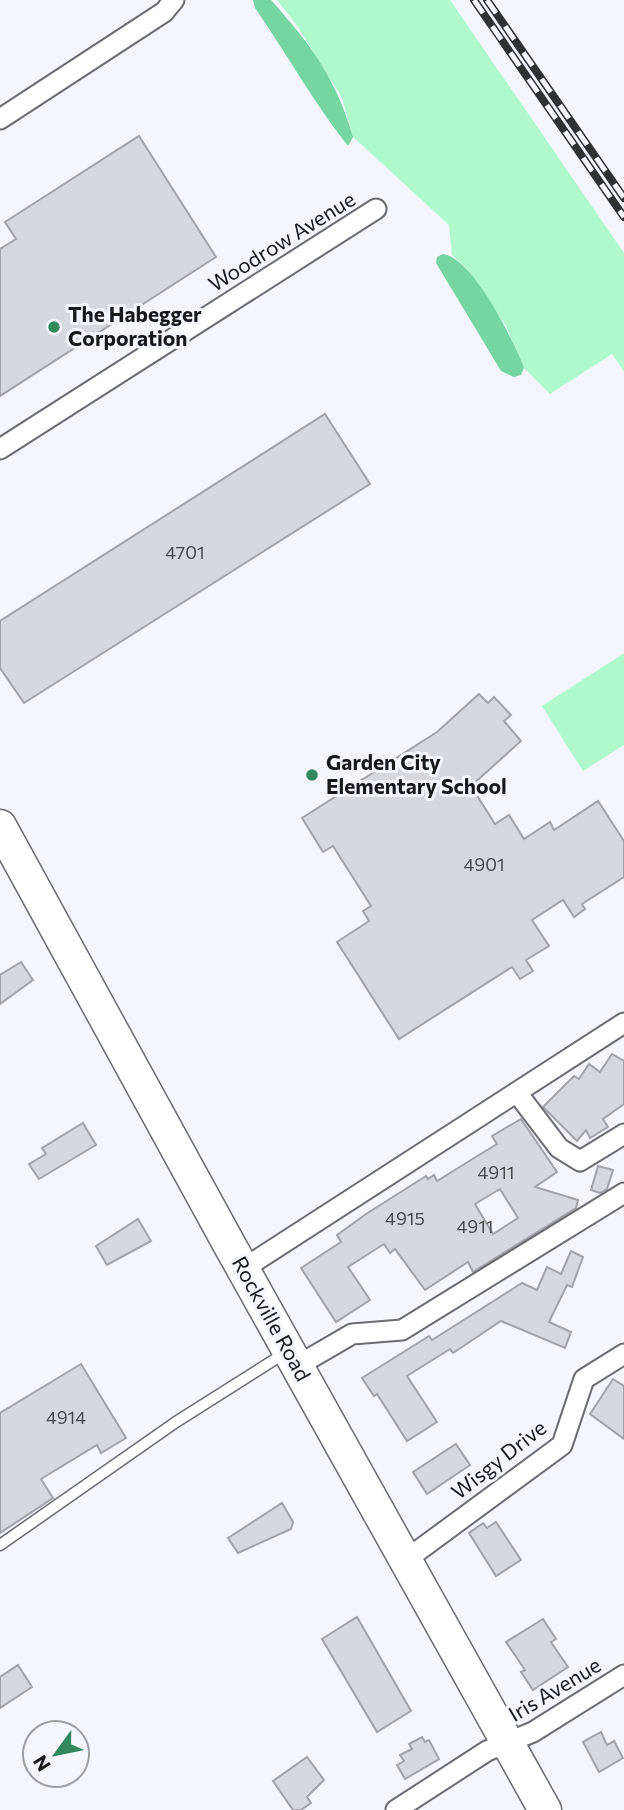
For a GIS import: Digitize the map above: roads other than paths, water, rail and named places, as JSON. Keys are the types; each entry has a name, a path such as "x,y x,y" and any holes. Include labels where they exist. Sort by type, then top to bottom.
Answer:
{"main road":[{"name":"Rockville Road","path":"0,827 545,1810"}],"street":[{"path":"0,119 163,12 174,0"},
{"name":"Woodrow Avenue","path":"0,449 376,209"},
{"path":"243,1269 624,1024"},
{"path":"518,1094 559,1148 580,1161 624,1134"},
{"path":"293,1359 352,1334 402,1330 624,1193"},
{"name":"Wisgy Drive","path":"407,1559 562,1445 584,1379 624,1354"},
{"name":"Iris Avenue","path":"396,1810 488,1751 533,1732 624,1675"}],"lane":[{"path":"0,1545 176,1422 293,1359"}],"railway":[{"path":"474,0 624,217"},
{"path":"487,0 624,198"}],"place":[{"name":"The Habegger Corporation","path":"54,327"},
{"name":"Garden City Elementary School","path":"312,775"}]}
